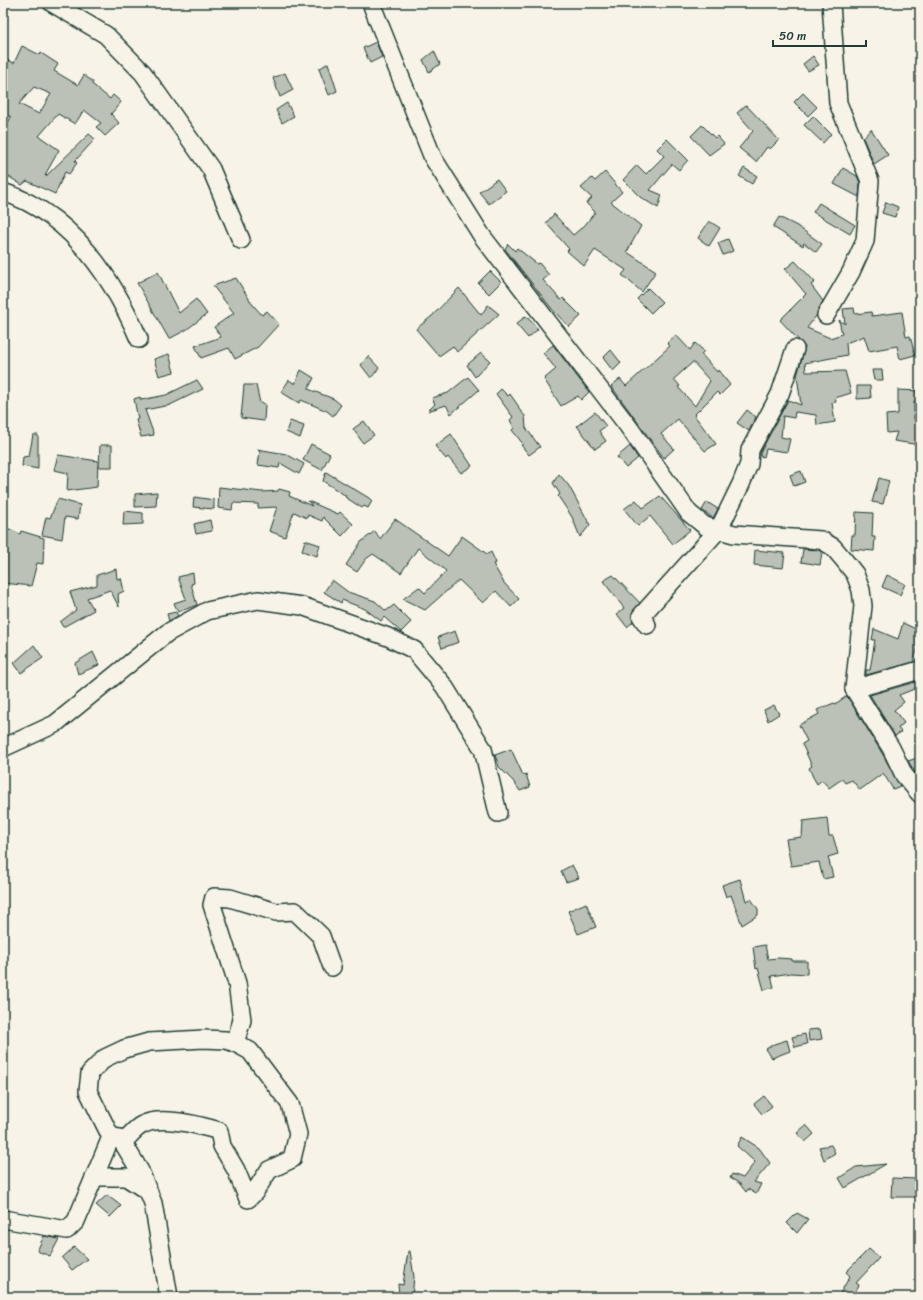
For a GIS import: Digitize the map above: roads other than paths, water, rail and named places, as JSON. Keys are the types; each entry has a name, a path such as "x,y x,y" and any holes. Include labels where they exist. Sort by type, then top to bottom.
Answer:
{"street":[{"path":"52,3 106,35 143,73 211,169 241,240"},
{"path":"371,3 433,158 482,236 628,426 689,513 705,526 734,534 820,540 833,547 855,574 861,590 863,606 854,689 891,748 904,775 920,794"},
{"path":"826,315 865,241 870,181 838,104 831,3"},
{"path":"3,192 22,198 52,217 78,240 105,275 125,306 139,339"},
{"path":"647,625 641,616 719,529 741,484 748,464 750,450 780,394 795,349"},
{"path":"3,748 55,724 167,633 207,611 258,600 302,606 388,637 414,650 444,686 483,749 498,813"},
{"path":"854,689 920,670"},
{"path":"235,1043 242,1020 237,983 212,905 214,897 230,898 276,912 295,911 320,936 332,967"},
{"path":"3,1219 67,1230 76,1220 94,1177 117,1140 142,1125 166,1120 197,1124 219,1132 222,1146 236,1170 248,1199 254,1193 269,1170 292,1159 298,1134 290,1104 250,1051 235,1043 226,1040 204,1039 149,1042 124,1049 105,1058 90,1073 88,1091 117,1140 140,1171 153,1203 169,1297"},
{"path":"94,1177 126,1177 148,1192"}]}
